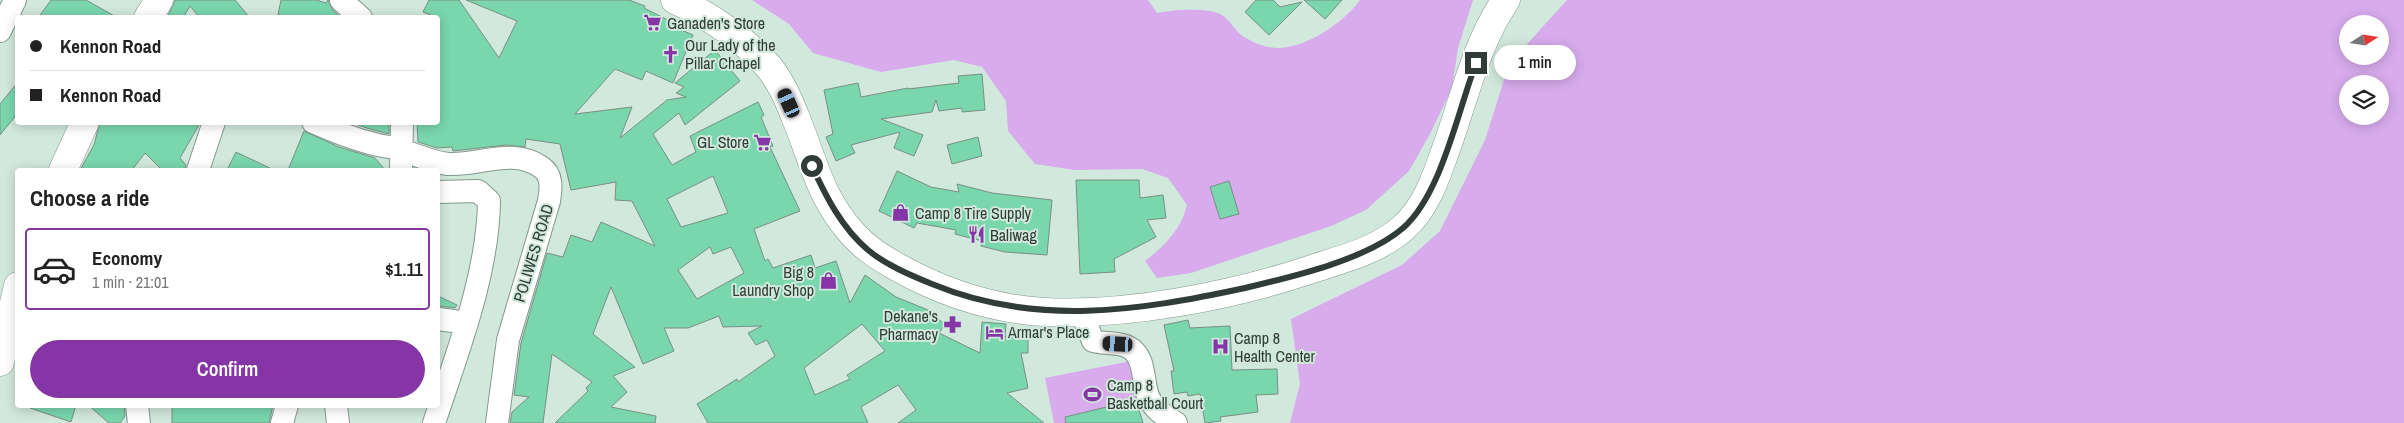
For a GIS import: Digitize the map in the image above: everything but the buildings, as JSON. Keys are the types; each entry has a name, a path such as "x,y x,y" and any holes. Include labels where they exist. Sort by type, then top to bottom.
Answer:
{"highway":[{"path":"150,15 159,0"},
{"path":"674,0 688,6 735,37 769,67 783,88 812,166 825,194 843,223 868,250 912,276 960,295 1003,306 1043,312 1139,307 1196,298 1280,280 1374,248 1403,228 1422,205 1437,176 1484,44 1506,0"},
{"path":"63,168 84,125"},
{"path":"0,362 15,299"}],"street":[{"path":"0,31 14,0"},
{"path":"341,0 358,15"},
{"path":"199,168 213,125"},
{"name":"POLIWES ROAD","path":"321,125 375,144 402,160 449,164 512,158 541,167 548,174 552,187 549,202 508,340 497,423"},
{"path":"402,125 402,160"},
{"path":"440,192 478,191 489,201 489,229 467,323 440,405"},
{"path":"1081,311 1093,341 1127,346 1134,352 1141,363 1148,397 1162,414 1176,423"},
{"path":"440,319 467,323"},
{"path":"137,408 139,423"},
{"path":"282,423 286,408"},
{"path":"336,408 338,423"},
{"path":"434,423 439,408"}],"shaded area":[{"path":"752,0 1148,0 1157,13 1190,10 1216,12 1225,17 1247,39 1263,46 1281,48 1294,46 1320,35 1343,18 1360,0 1473,0 1458,48 1452,88 1430,134 1409,171 1366,210 1331,226 1191,273 1157,278 1145,261 1171,236 1181,222 1187,205 1168,178 1142,169 1075,170 1035,164 1008,131 1006,101 982,67 954,60 881,72 813,53 789,24"},
{"path":"1567,0 2404,0 2404,423 1290,423 1300,384 1291,319 1402,265 1440,231 1485,140 1509,64"},
{"name":"Camp 8 Basketball Court","path":"1131,361 1141,410 1074,423 1054,423 1045,378"}],"place":[{"name":"Ganaden's Store","path":"653,23"},
{"name":"Our Lady of the Pillar Chapel","path":"671,54"},
{"name":"GL Store","path":"763,142"},
{"name":"Camp 8 Tire Supply","path":"901,213"},
{"name":"Baliwag","path":"976,235"},
{"name":"Big 8 Laundry Shop","path":"828,281"},
{"name":"Dekane's Pharmacy","path":"952,325"},
{"name":"Armar's Place","path":"994,332"},
{"name":"Camp 8 Health Center","path":"1220,347"},
{"name":"Camp 8 Basketball Court","path":"1093,394"}],"route":[{"path":"812,166 825,194 843,223 868,250 912,276 960,295 1003,306 1043,312 1139,307 1205,296 1280,280 1374,248 1403,228 1422,205 1437,176 1476,63"}]}
